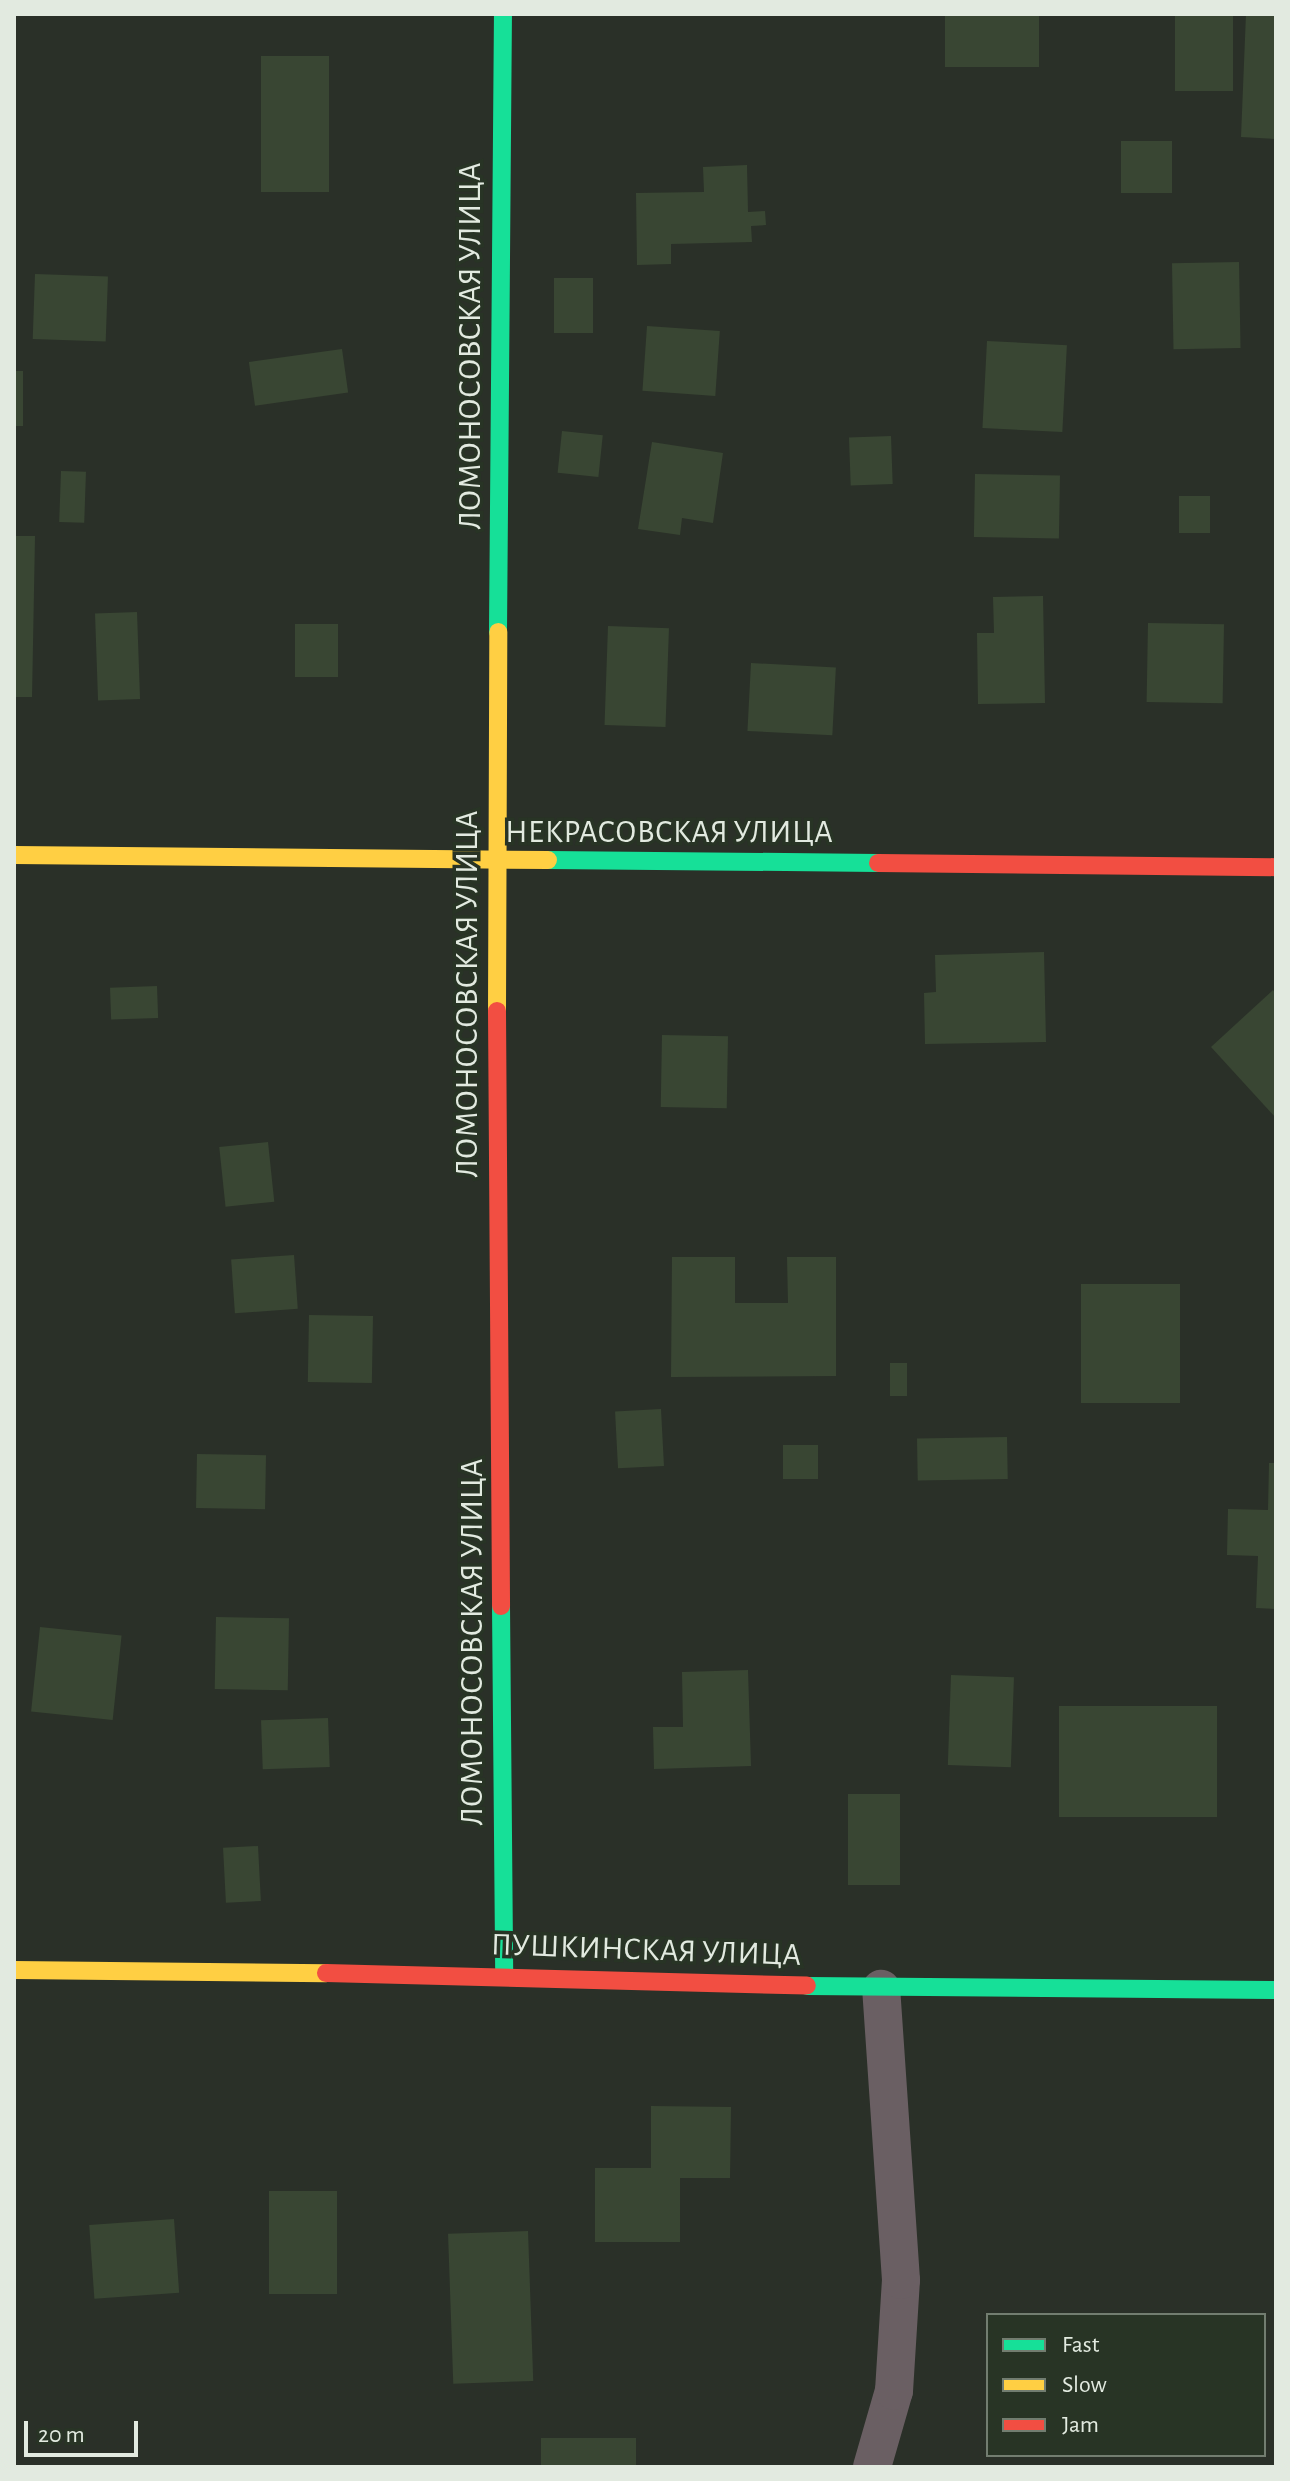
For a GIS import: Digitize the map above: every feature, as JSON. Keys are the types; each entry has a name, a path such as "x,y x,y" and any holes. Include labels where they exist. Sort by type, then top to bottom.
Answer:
{"street":[{"name":"ЛОМОНОСОВСКАЯ УЛИЦА","path":"503,14 496,861 504,1974"},
{"name":"НЕКРАСОВСКАЯ УЛИЦА","path":"14,855 1276,867"},
{"name":"ПУШКИНСКАЯ УЛИЦА","path":"14,1970 504,1974 881,1989 1276,1990"},
{"path":"872,2467 894,2391 901,2280 881,1989"}],"building":[{"path":"945,14 1039,14 1039,67 945,67"},
{"path":"1175,14 1233,14 1233,91 1175,91"},
{"path":"1246,14 1276,14 1276,139 1241,137"},
{"path":"261,56 329,56 329,192 261,192"},
{"path":"1121,141 1172,141 1172,193 1121,193"},
{"path":"747,165 748,212 765,211 766,225 751,226 752,242 671,244 671,264 637,265 636,193 704,192 703,167"},
{"path":"1239,262 1241,348 1174,349 1172,263"},
{"path":"35,274 108,277 106,342 33,339"},
{"path":"554,278 593,278 593,333 554,333"},
{"path":"647,326 720,331 715,396 642,391"},
{"path":"987,341 1067,345 1062,432 982,428"},
{"path":"342,349 348,393 255,406 249,362"},
{"path":"14,371 23,371 23,426 14,426"},
{"path":"562,431 603,435 598,477 558,473"},
{"path":"891,436 893,484 851,485 849,437"},
{"path":"652,442 723,453 713,523 682,518 680,535 638,529"},
{"path":"61,471 86,472 84,523 59,522"},
{"path":"975,474 1060,475 1059,538 974,537"},
{"path":"1179,496 1210,496 1210,533 1179,533"},
{"path":"14,536 35,536 32,697 14,697"},
{"path":"1043,596 1045,703 978,704 977,633 994,633 993,597"},
{"path":"137,612 140,699 98,700 95,613"},
{"path":"1148,623 1224,624 1223,703 1147,702"},
{"path":"295,624 338,624 338,677 295,677"},
{"path":"608,626 669,628 666,727 605,725"},
{"path":"751,663 836,667 832,735 747,731"},
{"path":"1044,952 1046,1042 925,1044 924,993 936,992 935,955"},
{"path":"157,986 158,1018 111,1020 110,988"},
{"path":"1273,990 1276,994 1276,1118 1211,1047"},
{"path":"662,1035 728,1036 727,1108 661,1107"},
{"path":"268,1142 274,1202 226,1207 219,1147"},
{"path":"294,1255 298,1309 235,1313 231,1259"},
{"path":"672,1257 735,1257 735,1303 788,1303 787,1257 836,1257 836,1376 671,1377"},
{"path":"1081,1284 1180,1284 1180,1403 1081,1403"},
{"path":"309,1315 373,1316 372,1383 308,1382"},
{"path":"890,1363 907,1363 907,1396 890,1396"},
{"path":"661,1409 664,1466 618,1468 615,1411"},
{"path":"1007,1437 1008,1479 918,1481 917,1439"},
{"path":"783,1445 818,1445 818,1479 783,1479"},
{"path":"197,1454 266,1455 265,1509 196,1508"},
{"path":"1269,1463 1276,1463 1276,1609 1256,1608 1258,1556 1227,1555 1228,1509 1268,1510"},
{"path":"216,1617 289,1618 288,1690 215,1689"},
{"path":"40,1627 122,1636 113,1720 31,1712"},
{"path":"748,1670 751,1766 654,1769 653,1727 683,1727 682,1672"},
{"path":"951,1675 1014,1677 1011,1767 948,1765"},
{"path":"1059,1706 1217,1706 1217,1817 1059,1817"},
{"path":"328,1718 330,1767 263,1769 261,1720"},
{"path":"848,1794 900,1794 900,1885 848,1885"},
{"path":"258,1846 261,1901 226,1903 223,1848"},
{"path":"651,2106 731,2107 730,2178 680,2178 680,2242 595,2242 595,2168 651,2168"},
{"path":"269,2191 337,2191 337,2294 269,2294"},
{"path":"174,2219 179,2293 94,2299 89,2225"},
{"path":"528,2231 533,2381 453,2384 448,2234"},
{"path":"541,2438 636,2438 636,2467 541,2467"}],"traffic: fast":[{"path":"498,632 503,14"},
{"path":"548,860 878,863"},
{"path":"501,1606 504,1974"},
{"path":"807,1986 1276,1990"}],"traffic: slow":[{"path":"497,1011 498,632"},
{"path":"14,855 548,860"},
{"path":"14,1970 326,1973"}],"traffic: jam":[{"path":"878,863 1276,867"},
{"path":"497,1011 501,1606"},
{"path":"326,1973 807,1986"}]}
